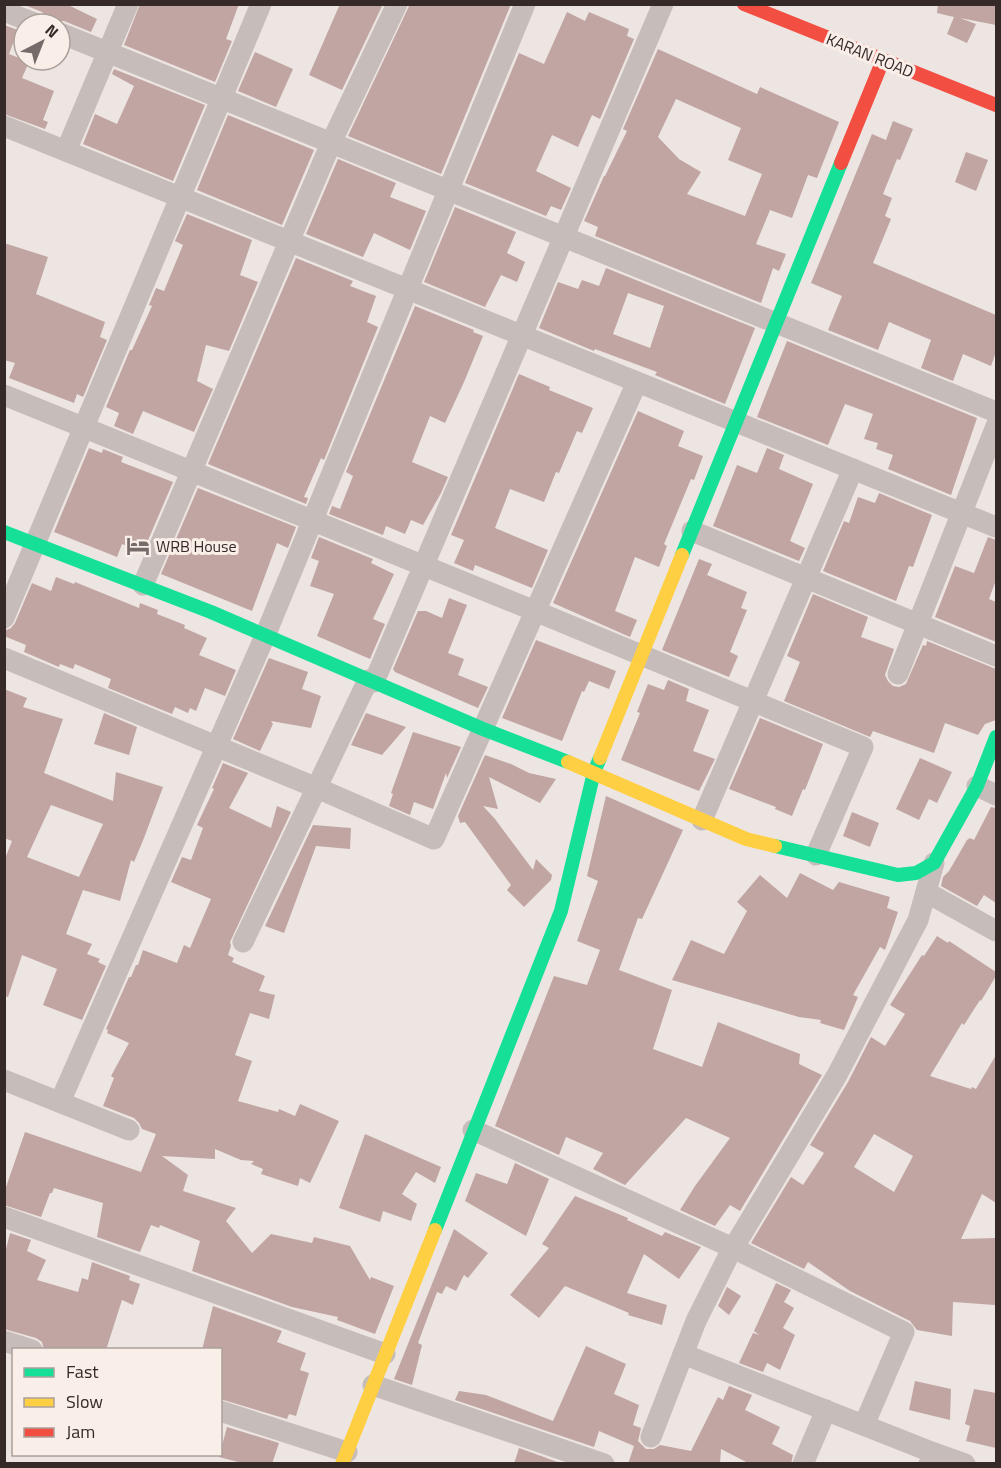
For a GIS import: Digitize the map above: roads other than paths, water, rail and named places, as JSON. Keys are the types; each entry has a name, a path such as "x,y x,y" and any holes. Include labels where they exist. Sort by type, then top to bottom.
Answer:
{"street":[{"path":"66,151 128,4"},
{"path":"4,618 261,4"},
{"path":"143,585 331,143 397,4"},
{"path":"60,1102 265,636 525,4"},
{"path":"243,942 371,681 424,566 663,4"},
{"name":"KARAN ROAD","path":"744,4 775,10 883,60 996,105"},
{"path":"72,38 996,412"},
{"path":"222,1412 345,1458 561,911 594,772 883,60"},
{"path":"4,126 996,527"},
{"path":"4,658 434,839 637,382"},
{"path":"4,395 863,747 816,855"},
{"path":"898,674 996,426"},
{"path":"702,820 853,469"},
{"path":"692,531 996,656"},
{"path":"4,532 211,612 483,729 594,772 746,839 898,875 916,873 934,863"},
{"path":"651,1437 696,1321 733,1248 837,1075 918,920 934,863 976,786 996,737"},
{"path":"976,786 996,795"},
{"path":"926,892 996,931"},
{"path":"4,1080 129,1130"},
{"path":"473,1130 733,1248 904,1332 864,1425"},
{"path":"4,1217 385,1354"},
{"path":"4,1341 26,1348"},
{"path":"683,1354 864,1425 931,1458 965,1464"},
{"path":"373,1385 604,1464"},
{"path":"803,1464 826,1410"}],"place":[{"name":"WRB House","path":"138,546"}]}
